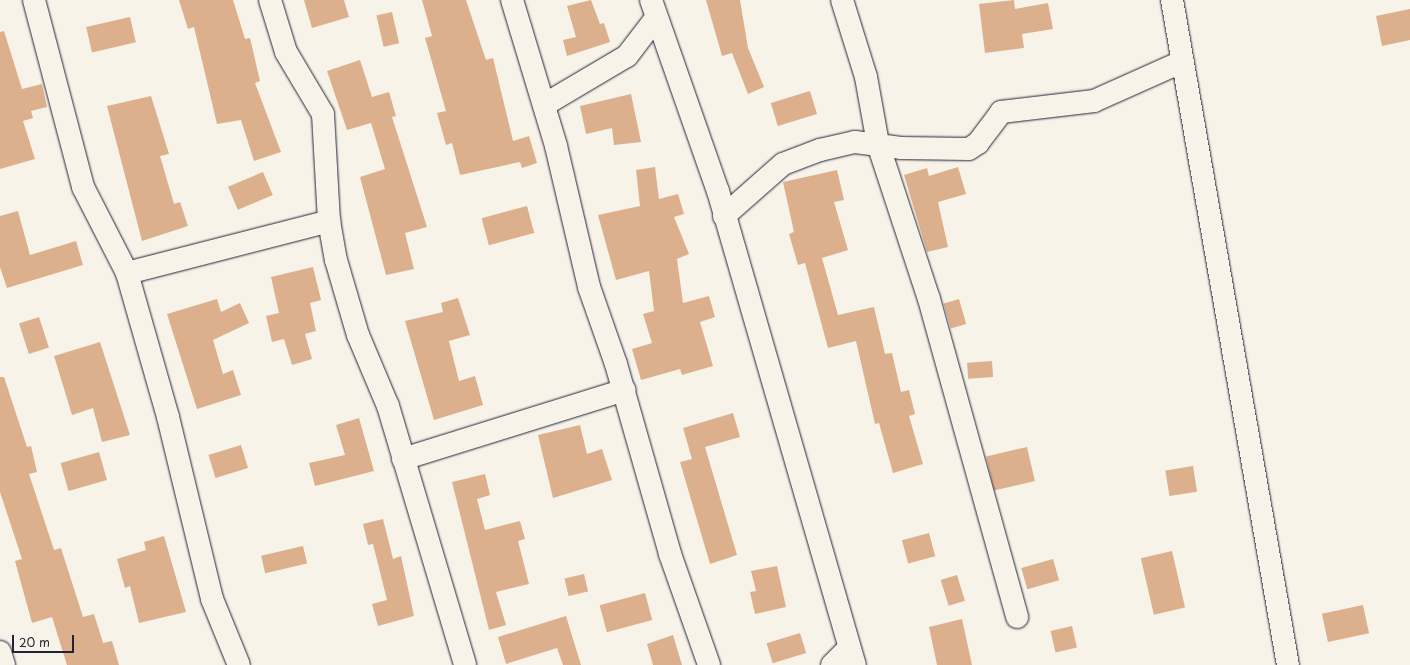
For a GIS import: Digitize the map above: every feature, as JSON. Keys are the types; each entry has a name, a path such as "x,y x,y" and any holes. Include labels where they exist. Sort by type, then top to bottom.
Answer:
{"street":[{"path":"34,0 83,187 127,273 168,417 212,599 239,665"},
{"path":"270,0 286,52 323,114 329,221 358,335 388,406 465,665"},
{"path":"512,0 544,105 589,287 624,390 670,554 709,665"},
{"path":"842,0 866,76 878,144 929,299 1017,617"},
{"path":"1172,0 1181,62 1288,665"},
{"path":"544,105 627,56 654,9"},
{"path":"654,9 724,216 852,656 832,665"},
{"path":"724,216 783,164 820,150 855,142 901,148 969,149 978,144 1001,112 1094,101 1181,62"},
{"path":"127,273 329,221"},
{"path":"404,458 624,390"},
{"path":"0,652 4,665"}],"building":[{"path":"179,0 233,0 245,39 250,38 260,81 255,83 281,152 254,161 241,120 217,124 194,27 188,29"},
{"path":"304,0 344,0 349,17 312,28"},
{"path":"422,0 466,0 486,60 493,58 513,141 529,136 537,163 522,168 520,162 460,175 452,143 446,145 437,113 446,111 425,38 432,36"},
{"path":"591,0 600,24 604,23 610,42 567,56 563,40 576,37 567,6"},
{"path":"706,0 740,0 748,48 764,87 748,94 732,53 722,56"},
{"path":"1014,0 1015,9 1048,3 1053,29 1022,34 1024,48 985,53 979,4"},
{"path":"1410,9 1410,40 1382,46 1376,16"},
{"path":"392,12 399,43 384,47 376,16"},
{"path":"130,17 136,42 92,52 86,27"},
{"path":"4,31 22,89 42,84 47,107 31,111 33,118 23,121 35,159 0,169 0,32"},
{"path":"360,60 372,97 389,92 396,116 392,117 427,227 405,233 414,269 386,275 360,177 385,169 371,123 347,130 327,71"},
{"path":"810,91 817,114 778,126 771,103"},
{"path":"631,94 641,142 614,145 612,128 586,134 580,106"},
{"path":"151,96 169,154 160,156 174,204 180,202 188,226 142,241 107,106"},
{"path":"655,167 659,199 678,194 684,214 674,217 689,254 677,259 683,303 709,296 715,317 700,322 713,366 682,375 680,369 641,380 632,349 652,343 643,314 654,311 649,271 616,280 598,215 640,206 636,170"},
{"path":"958,167 966,194 938,202 948,247 927,252 904,175 927,168 929,176"},
{"path":"837,170 844,200 834,202 848,250 822,258 838,315 874,307 885,354 892,353 901,392 909,390 915,414 909,416 923,464 893,473 879,423 875,424 856,341 828,348 805,263 798,265 789,234 794,232 783,182"},
{"path":"263,172 273,195 238,210 228,187"},
{"path":"527,206 534,233 489,245 482,218"},
{"path":"18,211 30,255 76,241 83,265 7,288 0,267 0,216"},
{"path":"313,267 321,300 310,303 316,331 305,334 312,359 292,365 284,339 272,342 266,316 279,313 271,277"},
{"path":"458,298 470,335 449,341 459,381 475,376 483,405 434,420 405,321 443,312 441,303"},
{"path":"217,299 221,312 240,303 249,323 213,340 223,374 233,370 241,395 197,409 167,314"},
{"path":"959,299 966,324 951,328 944,303"},
{"path":"39,317 49,347 29,354 19,323"},
{"path":"100,342 130,435 102,442 93,408 72,415 54,356"},
{"path":"992,361 993,377 968,379 967,363"},
{"path":"0,377 4,377 27,447 31,446 37,472 29,474 54,550 61,548 83,617 94,614 103,643 112,641 119,665 67,665 52,617 32,623 15,561 22,559 0,492"},
{"path":"733,413 740,437 705,447 737,555 710,564 680,462 692,459 683,428"},
{"path":"359,418 374,471 315,486 309,463 345,455 336,425"},
{"path":"580,425 587,454 602,449 612,480 553,498 538,435"},
{"path":"241,445 248,468 216,478 208,455"},
{"path":"1027,447 1035,481 994,491 986,456"},
{"path":"99,452 107,480 69,491 61,463"},
{"path":"1193,466 1197,492 1169,496 1165,470"},
{"path":"485,474 490,495 477,499 485,530 520,521 525,539 518,541 529,584 496,592 506,625 489,630 452,482"},
{"path":"383,519 393,559 401,556 414,616 378,626 372,604 387,600 373,544 368,545 363,524"},
{"path":"929,533 935,556 908,563 902,540"},
{"path":"164,536 186,612 139,623 130,586 125,588 117,559 146,550 144,542"},
{"path":"303,546 307,564 265,573 261,556"},
{"path":"1172,551 1185,608 1154,615 1141,558"},
{"path":"1053,559 1059,580 1027,589 1021,568"},
{"path":"777,566 786,607 755,614 750,592 756,591 751,571"},
{"path":"584,574 588,592 569,596 565,578"},
{"path":"957,575 965,601 949,606 941,580"},
{"path":"645,593 652,620 607,632 600,605"},
{"path":"1363,605 1369,633 1328,642 1322,614"},
{"path":"566,616 581,665 563,665 557,648 506,664 498,637"},
{"path":"962,619 972,665 937,665 929,627"},
{"path":"1072,626 1077,647 1056,652 1051,631"},
{"path":"800,633 806,653 773,663 767,643"},
{"path":"673,635 682,665 653,665 647,644"}]}
